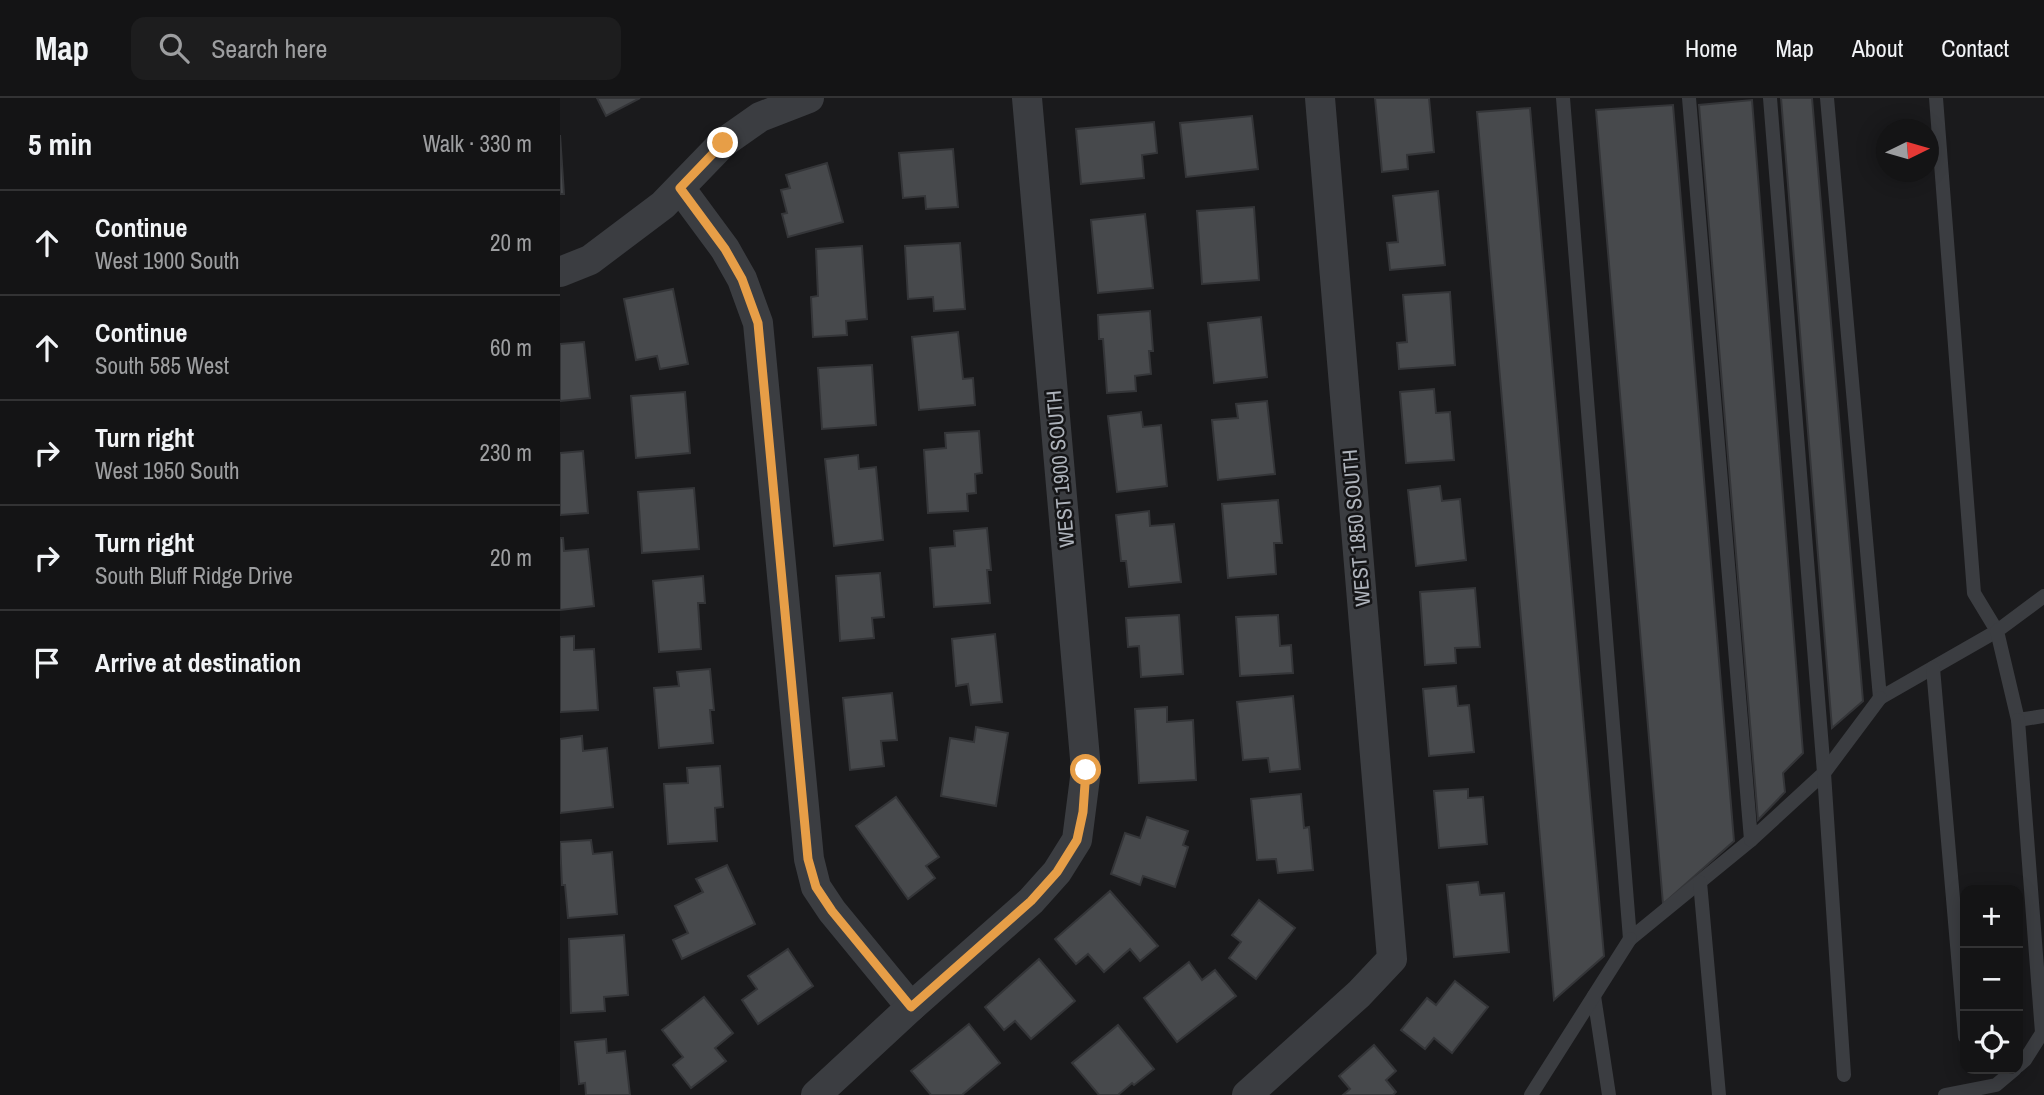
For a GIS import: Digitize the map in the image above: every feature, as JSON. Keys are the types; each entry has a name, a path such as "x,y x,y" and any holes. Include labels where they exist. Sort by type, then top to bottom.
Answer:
{"street":[{"path":"560,272 590,260 663,205 723,143 760,117 809,98"},
{"name":"WEST 1900 SOUTH","path":"911,1007 1031,901 1057,872 1077,840 1083,812 1086,770 1027,98"},
{"name":"WEST 1850 SOUTH","path":"1247,1095 1359,994 1392,959 1320,98"},
{"path":"680,188 725,249 742,279 758,323 808,859 816,887 832,911 911,1007 816,1095"}],"lane":[{"path":"1563,98 1630,939"},
{"path":"1689,98 1751,840"},
{"path":"1770,98 1824,773 1843,1075"},
{"path":"1827,98 1880,698"},
{"path":"1936,98 1974,593 1997,631 2018,720 2042,1033 2023,1062"},
{"path":"1531,1095 1630,939 1751,840 1824,773 1880,698 1997,631 2044,596"},
{"path":"1933,668 1963,1011"},
{"path":"2018,720 2044,716"},
{"path":"1700,882 1719,1095"},
{"path":"1594,996 1609,1095"},
{"path":"1945,1095 1996,1085 2009,1074"}],"building":[{"path":"597,98 640,98 606,116"},
{"path":"1375,98 1429,98 1434,152 1407,155 1408,169 1382,172"},
{"path":"1781,98 1812,98 1863,701 1832,728"},
{"path":"1752,100 1803,753 1783,773 1785,792 1758,820 1699,105"},
{"path":"1673,105 1734,841 1663,904 1596,110"},
{"path":"1530,108 1604,956 1554,1000 1477,112"},
{"path":"1252,116 1258,169 1186,177 1180,123"},
{"path":"1154,122 1157,153 1142,155 1144,178 1081,184 1076,129"},
{"path":"560,135 564,194 560,194"},
{"path":"953,149 958,207 926,209 925,196 903,198 899,153"},
{"path":"827,163 843,222 788,237 782,214 787,213 781,190 790,188 786,175"},
{"path":"1438,191 1445,265 1390,270 1387,243 1398,242 1393,196"},
{"path":"1254,207 1259,280 1202,284 1197,211"},
{"path":"1145,214 1153,288 1098,293 1091,220"},
{"path":"960,243 965,309 934,311 933,297 908,299 905,246"},
{"path":"862,246 867,319 846,321 847,335 813,337 811,297 818,296 816,249"},
{"path":"673,289 688,364 660,369 657,356 636,360 624,299"},
{"path":"1450,292 1455,365 1399,369 1397,343 1407,342 1403,295"},
{"path":"1150,311 1153,351 1149,351 1151,374 1135,376 1136,391 1107,393 1103,339 1099,339 1098,315"},
{"path":"1261,317 1267,377 1214,383 1208,323"},
{"path":"958,332 963,379 973,378 975,405 919,410 912,337"},
{"path":"584,342 590,398 560,401 560,344"},
{"path":"872,365 876,425 822,429 818,368"},
{"path":"1434,389 1436,413 1450,412 1454,460 1406,463 1400,392"},
{"path":"685,392 690,453 636,458 631,396"},
{"path":"1267,401 1275,474 1218,480 1212,420 1238,418 1236,404"},
{"path":"1141,412 1143,427 1161,425 1167,486 1117,492 1108,416"},
{"path":"979,431 982,473 975,474 976,493 967,494 968,511 928,513 924,450 946,448 945,433"},
{"path":"583,451 588,513 560,515 560,453"},
{"path":"858,455 859,469 876,467 883,540 834,546 825,459"},
{"path":"1440,486 1442,501 1460,499 1466,560 1416,566 1408,490"},
{"path":"694,488 699,549 642,553 638,492"},
{"path":"1278,500 1282,543 1274,543 1276,574 1228,578 1222,504"},
{"path":"1149,511 1150,526 1174,524 1181,582 1129,587 1126,561 1121,561 1116,515"},
{"path":"987,528 991,570 987,570 990,603 934,607 930,548 955,546 954,531"},
{"path":"560,538 563,538 564,551 588,549 594,606 560,610"},
{"path":"880,573 884,617 872,618 874,638 840,641 836,576"},
{"path":"703,576 705,603 698,603 701,649 659,652 653,581"},
{"path":"1475,588 1480,647 1455,648 1456,663 1425,665 1420,592"},
{"path":"1179,615 1183,674 1141,677 1139,646 1128,647 1126,618"},
{"path":"1278,615 1280,646 1291,645 1293,673 1240,676 1236,617"},
{"path":"995,634 1002,702 971,705 968,684 956,686 952,639"},
{"path":"574,636 574,650 594,649 598,710 560,712 560,637"},
{"path":"710,669 714,710 710,710 713,743 659,748 654,688 679,686 677,672"},
{"path":"1456,686 1458,706 1469,705 1474,752 1429,756 1423,689"},
{"path":"892,693 897,740 881,741 884,766 850,770 843,698"},
{"path":"1293,696 1300,769 1270,772 1268,758 1243,760 1237,702"},
{"path":"1167,707 1167,722 1193,720 1196,780 1139,783 1135,709"},
{"path":"976,727 1008,733 996,806 941,796 950,738 974,742"},
{"path":"582,736 583,751 607,748 613,807 560,813 560,739"},
{"path":"720,766 723,807 715,808 717,841 668,844 664,784 688,783 687,768"},
{"path":"1468,789 1468,798 1483,797 1487,844 1439,848 1434,791"},
{"path":"1301,794 1304,828 1309,827 1313,870 1278,873 1276,859 1257,860 1251,799"},
{"path":"896,797 939,857 926,866 935,878 908,899 856,826"},
{"path":"1147,817 1188,831 1183,845 1188,847 1175,887 1143,876 1140,885 1111,874 1125,833 1140,838"},
{"path":"591,840 593,854 612,852 617,914 568,918 565,885 562,885 560,842"},
{"path":"727,865 755,924 682,959 673,940 688,933 675,906 703,892 696,879"},
{"path":"1478,882 1480,895 1504,893 1509,952 1454,957 1447,885"},
{"path":"1110,891 1158,946 1140,961 1130,949 1104,972 1088,954 1076,964 1055,939"},
{"path":"1259,900 1295,928 1256,979 1229,958 1241,942 1232,935"},
{"path":"624,935 628,995 604,997 605,1011 571,1013 569,939"},
{"path":"788,949 813,986 758,1024 742,1000 757,989 748,976"},
{"path":"1039,959 1075,1001 1031,1039 1015,1021 1004,1030 985,1007"},
{"path":"1189,962 1202,980 1215,970 1236,996 1177,1042 1144,998"},
{"path":"1455,981 1488,1007 1452,1053 1434,1038 1425,1049 1401,1030 1427,998 1436,1005"},
{"path":"704,997 733,1033 715,1048 726,1061 691,1088 673,1065 683,1057 662,1030"},
{"path":"969,1024 1000,1063 962,1095 931,1095 911,1071"},
{"path":"1118,1025 1154,1069 1118,1095 1099,1095 1072,1063"},
{"path":"606,1039 607,1053 625,1051 630,1095 586,1095 585,1083 579,1084 575,1042"},
{"path":"1374,1045 1396,1071 1386,1080 1396,1092 1393,1095 1343,1095 1350,1089 1339,1076"}],"route":[{"path":"723,143 680,188 725,249 742,279 758,323 808,859 816,887 832,911 911,1007 1031,901 1057,872 1077,840 1083,812 1086,770"}]}
